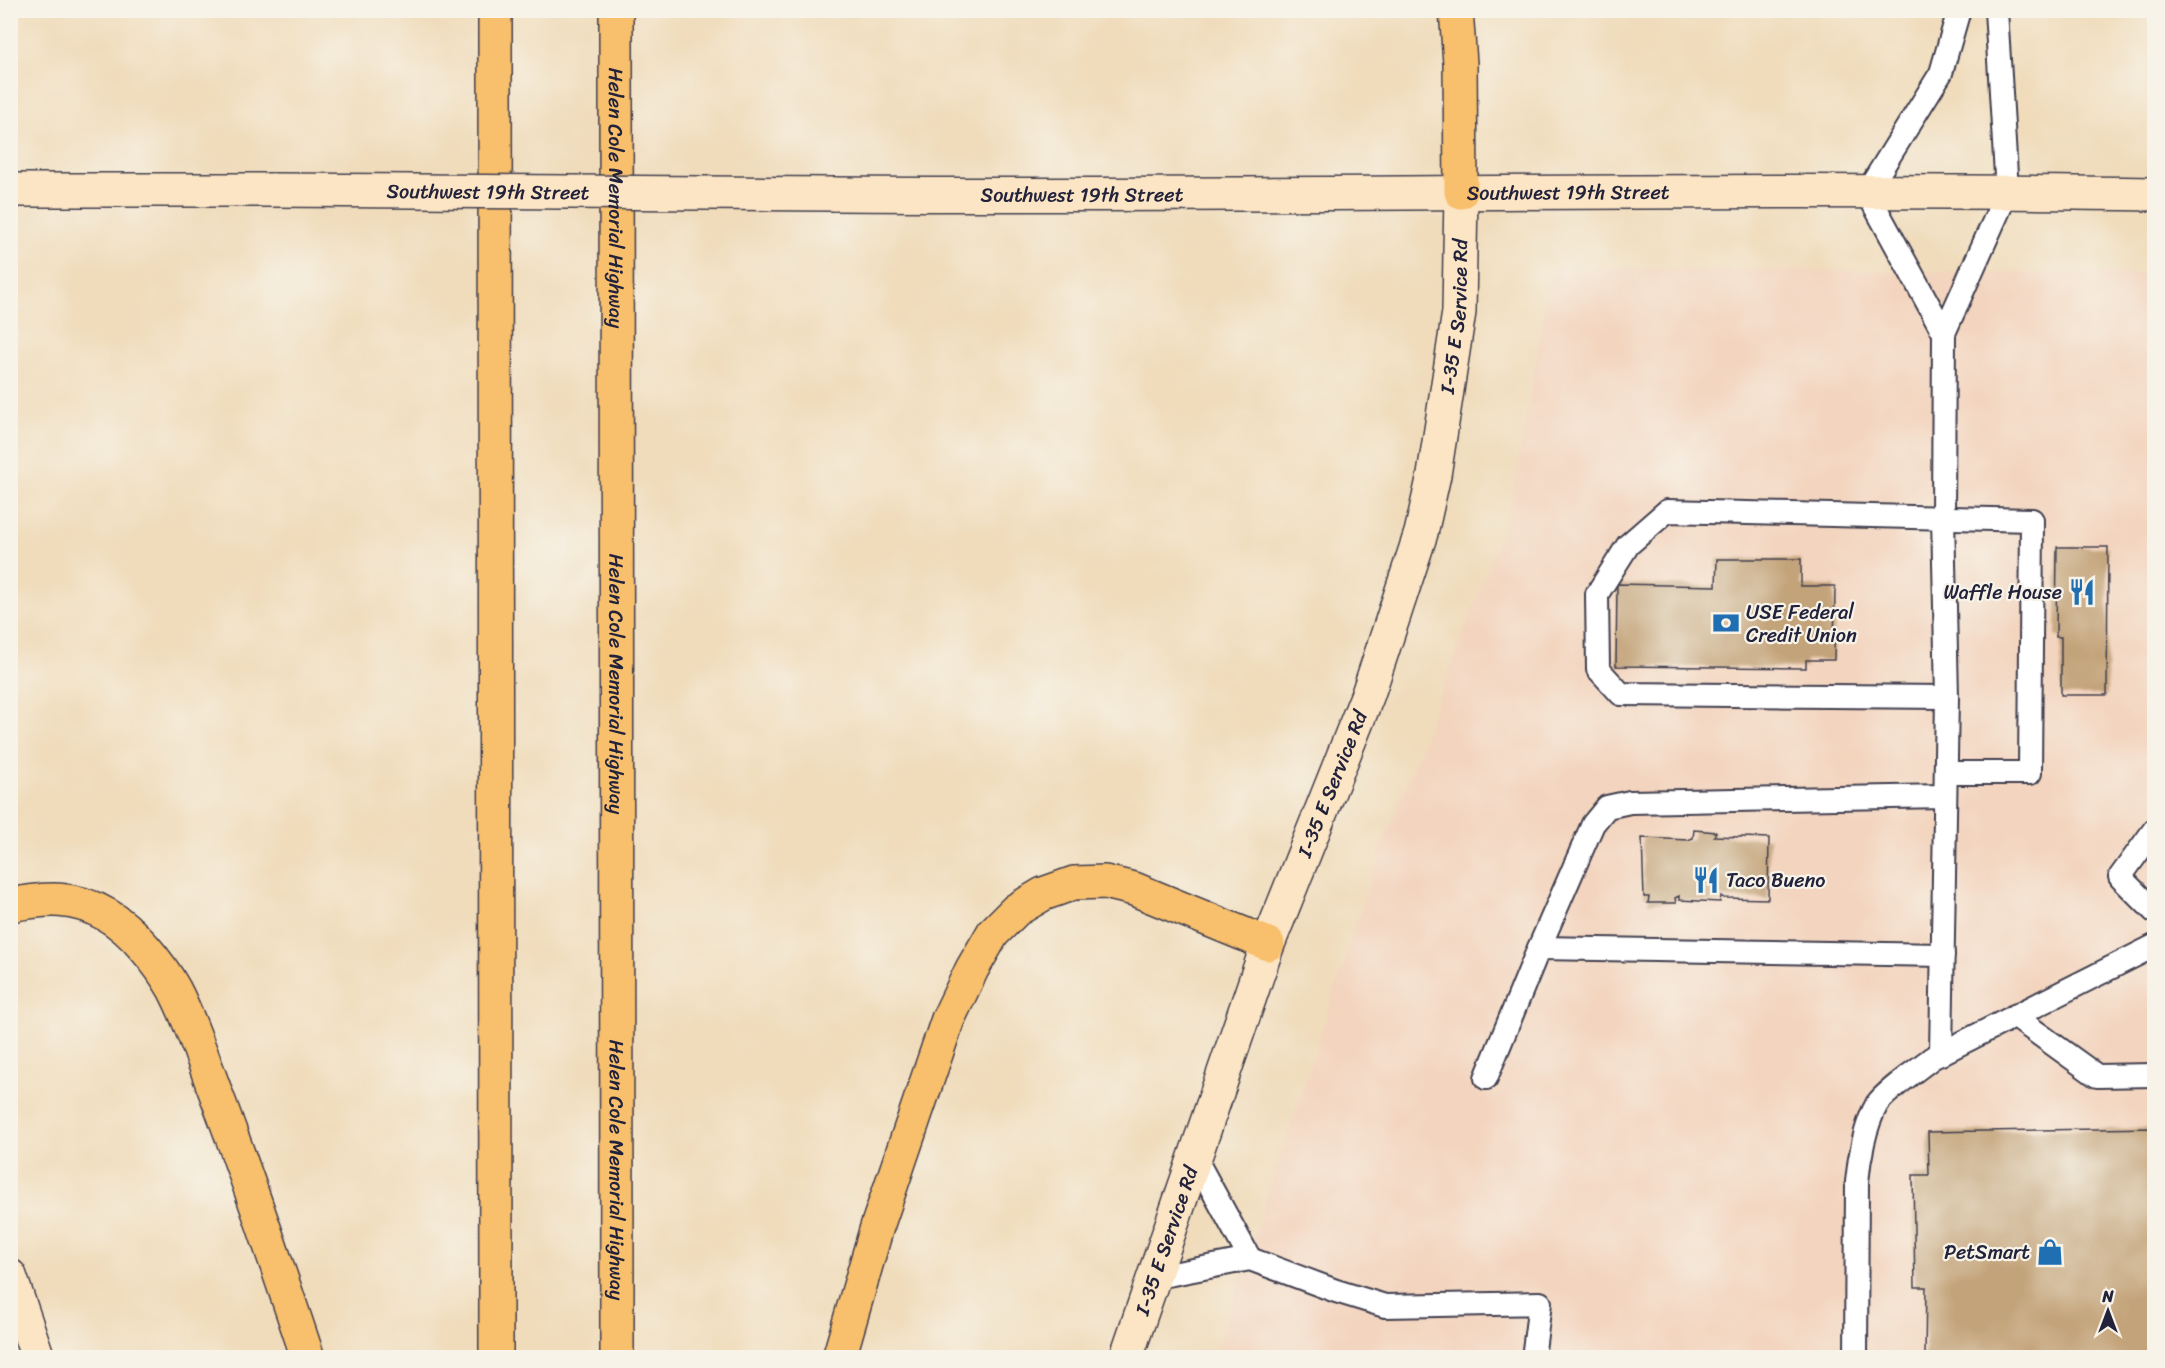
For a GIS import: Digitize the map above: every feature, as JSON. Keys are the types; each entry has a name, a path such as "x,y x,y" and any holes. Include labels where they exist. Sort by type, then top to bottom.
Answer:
{"highway":[{"path":"495,10 496,1358"},
{"name":"Helen Cole Memorial Highway","path":"616,10 617,1358"},
{"path":"1456,10 1460,63 1461,192"},
{"path":"839,1358 877,1227 948,1018 993,933 1016,910 1044,894 1074,883 1104,882 1134,889 1268,944"},
{"path":"10,905 40,900 79,902 109,916 142,944 173,989 196,1042 249,1181 308,1358"}],"main road":[{"name":"Southwest 19th Street","path":"10,190 1058,196 1461,192 2154,194"},
{"name":"I-35 E Service Rd","path":"1126,1358 1268,944 1368,694 1420,533 1436,464 1459,312 1461,192"},
{"path":"10,1276 38,1358"}],"lane":[{"path":"1944,333 1867,192 1941,73 1959,10"},
{"path":"1941,1054 1947,698 1943,517 1944,333 2007,192 1996,10"},
{"path":"1946,773 2030,773 2032,520 1667,511 1628,544 1596,594 1598,669 1621,694 1947,698"},
{"path":"1486,1078 1593,824 1607,807 1630,802 1945,796"},
{"path":"2154,830 2120,877 2154,911"},
{"path":"1856,1358 1856,1197 1859,1164 1866,1134 1878,1104 1932,1058 2154,946"},
{"path":"1539,948 1942,955"},
{"path":"2014,1016 2097,1076 2154,1075"},
{"path":"1194,1156 1250,1259"},
{"path":"1152,1278 1250,1259 1384,1306 1540,1303 1533,1358"}],"shaded area":[{"path":"1552,268 2154,274 2154,1357 1214,1358 1375,867 1510,509"}],"building":[{"name":"Waffle House","path":"2057,547 2108,547 2107,695 2061,695 2061,637 2056,637"},
{"name":"USE Federal Credit Union","path":"1717,559 1801,559 1801,586 1835,586 1834,660 1806,660 1806,668 1616,666 1617,584 1716,586"},
{"name":"Taco Bueno","path":"1694,830 1716,832 1714,836 1769,838 1768,899 1724,898 1721,896 1720,902 1679,900 1679,896 1675,898 1676,903 1648,903 1649,897 1644,897 1642,838 1688,840 1693,838"},
{"path":"2154,1128 2154,1358 1925,1358 1926,1287 1915,1287 1913,1175 1929,1175 1928,1132"}],"place":[{"name":"Waffle House","path":"2082,592"},
{"name":"USE Federal Credit Union","path":"1726,623"},
{"name":"Taco Bueno","path":"1706,880"},
{"name":"PetSmart","path":"2050,1252"}]}
